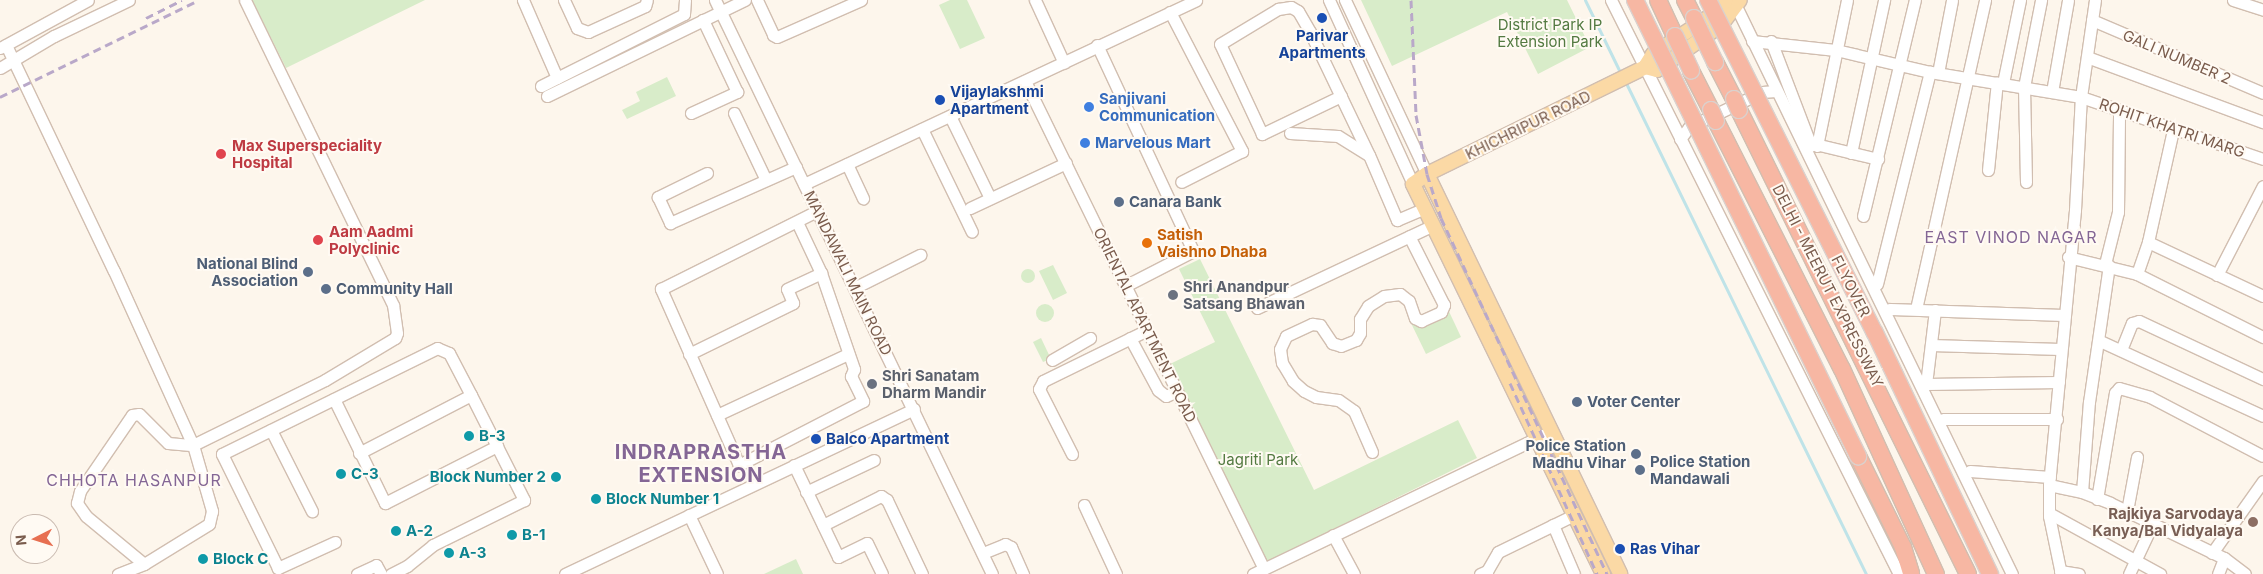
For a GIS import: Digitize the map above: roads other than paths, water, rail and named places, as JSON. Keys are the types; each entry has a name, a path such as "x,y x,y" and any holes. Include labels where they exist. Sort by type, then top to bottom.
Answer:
{"highway":[{"path":"1635,0 1903,547 1911,574"},
{"name":"DELHI - MEERUT EXPRESSWAY","path":"1658,0 1690,71 1842,370 1936,574"},
{"name":"DELHI - MEERUT EXPRESSWAY","path":"1685,0 1968,574"},
{"name":"FLYOVER","path":"1708,0 1875,333 1990,574"}],"main road":[{"name":"KHICHRIPUR ROAD","path":"1414,184 1427,174 1645,67 1656,70 1721,25 1734,1"},
{"path":"1427,174 1620,574"},
{"path":"1414,184 1574,515 1599,572"}],"street":[{"path":"0,68 54,36 129,0"},
{"path":"144,564 86,516 79,507 76,497 132,415 139,414 168,443 193,445 325,380 395,338 397,333 393,305 245,0"},
{"path":"523,0 557,78"},
{"path":"564,0 577,28 588,32 645,6 647,0"},
{"path":"685,0 684,14 557,78 544,91 745,0"},
{"name":"MANDAWALI MAIN ROAD","path":"715,0 856,287 990,573"},
{"path":"757,0 773,34 778,37 860,0"},
{"path":"1035,0 1064,63"},
{"path":"804,184 1196,0"},
{"path":"1329,0 1414,184"},
{"path":"1345,0 1427,174"},
{"path":"1611,0 1899,574"},
{"path":"1813,144 1847,0"},
{"path":"1851,153 1884,0"},
{"path":"1863,216 1915,0"},
{"path":"1877,284 1952,0"},
{"path":"1916,309 1985,0"},
{"path":"1988,170 2000,82 2020,0"},
{"path":"2026,182 2024,87 2041,0"},
{"path":"2052,92 2068,0"},
{"path":"2079,574 2061,572 2049,513 2050,481 2057,420 2060,349 2065,315 2068,257 2075,210 2081,96 2095,0"},
{"path":"2233,0 2263,10"},
{"path":"81,1 3,47 13,61 114,271 193,445 212,511 212,520 144,564 118,574"},
{"path":"1734,1 2012,574"},
{"path":"1341,96 1262,134 1220,44 1278,8 1291,7 1298,11 1310,32 1341,96 1369,155 1397,220 1425,208"},
{"path":"1170,12 1242,151 1181,182"},
{"path":"692,113 737,92 703,20"},
{"name":"GALI NUMBER 2","path":"2092,20 2263,93"},
{"name":"ROHIT KHATRI MARG","path":"1752,40 1771,40 1836,50 1900,66 2081,96 2120,112 2263,159"},
{"path":"1771,40 1813,144 1877,284 2019,574"},
{"path":"1097,45 1193,251 1125,286"},
{"path":"2087,56 2263,122"},
{"name":"ORIENTAL APARTMENT ROAD","path":"1025,81 1264,569"},
{"path":"1680,139 1689,127 1762,92 1776,91"},
{"path":"734,112 766,180"},
{"path":"2082,492 2089,402 2100,341 2107,264 2118,212 2120,112"},
{"path":"950,116 990,198"},
{"path":"922,129 972,232"},
{"path":"2137,274 2148,242 2173,130"},
{"path":"1290,133 1338,136 1369,155"},
{"path":"1813,144 1878,159"},
{"path":"970,208 1066,163"},
{"path":"847,164 862,198"},
{"path":"707,173 658,197 670,223 796,166"},
{"path":"2217,275 2261,193"},
{"path":"797,222 821,273 854,368 851,376 863,401 738,465 661,289 817,211"},
{"path":"1257,308 1433,225"},
{"path":"1372,452 1354,411 1338,400 1316,397 1304,391 1293,381 1282,363 1280,350 1286,336 1312,324 1320,325 1332,343 1341,346 1356,340 1360,333 1360,320 1368,306 1384,296 1400,294 1409,301 1415,318 1421,321 1442,312 1444,305 1409,236"},
{"path":"2148,242 2263,296"},
{"path":"856,287 920,255"},
{"path":"2068,257 2107,264 2137,274 2263,337"},
{"path":"689,354 793,303 787,288 821,273"},
{"path":"1890,309 2065,315"},
{"path":"1926,384 1935,310"},
{"path":"2122,350 2132,323 2139,320 2263,379"},
{"path":"1072,454 1039,389 1043,381 1147,330"},
{"path":"1052,360 1090,338"},
{"path":"1130,338 1158,390 1166,396 1177,391"},
{"path":"2100,341 2263,416"},
{"path":"1932,345 2060,349"},
{"path":"335,542 284,570 278,568 222,454 437,348 449,353 524,500 433,545 407,566 391,574"},
{"path":"716,415 848,354"},
{"path":"1926,384 2058,382"},
{"path":"2097,499 2115,393 2119,388 2150,397 2263,456"},
{"path":"359,453 471,395"},
{"path":"334,399 385,503 497,446"},
{"path":"565,574 914,408"},
{"path":"1943,419 2057,420"},
{"path":"271,430 312,511"},
{"path":"1253,574 1551,431"},
{"path":"2127,511 2137,457"},
{"path":"806,492 874,460"},
{"path":"794,465 838,556 867,543 882,574"},
{"path":"1970,471 2050,481 2082,492 2127,511 2152,525 2224,558 2245,574"},
{"path":"2212,553 2263,481"},
{"path":"823,525 881,496 886,500 922,574"},
{"path":"1084,505 1116,574"},
{"path":"2049,513 2160,574"},
{"path":"689,515 717,574"},
{"path":"1485,573 1498,552 1574,515"},
{"path":"1554,525 1574,574"},
{"path":"2129,574 2152,525"},
{"path":"1333,535 1354,574"},
{"path":"982,553 1005,544 1011,547 1023,574"},
{"path":"2218,574 2224,558"},
{"path":"1599,572 1613,560"},
{"path":"357,574 376,565 381,574"}],"waterway":[{"path":"1585,0 1621,74"},
{"path":"1625,81 1866,574"}],"railway":[{"path":"146,18 182,0"},
{"path":"0,97 199,0"},
{"path":"1411,0 1416,115 1427,174 1441,218 1607,574"},
{"path":"1510,383 1597,574"}],"place":[{"name":"Parivar Apartments","path":"1322,18"},
{"name":"Vijaylakshmi Apartment","path":"940,100"},
{"name":"Sanjivani Communication","path":"1089,107"},
{"name":"Marvelous Mart","path":"1085,143"},
{"name":"Max Superspeciality Hospital","path":"221,154"},
{"name":"Canara Bank","path":"1119,202"},
{"name":"Aam Aadmi Polyclinic","path":"318,240"},
{"name":"Satish Vaishno Dhaba","path":"1147,243"},
{"name":"National Blind Association","path":"308,272"},
{"name":"Community Hall","path":"326,289"},
{"name":"Shri Anandpur Satsang Bhawan","path":"1173,295"},
{"name":"Shri Sanatam Dharm Mandir","path":"872,384"},
{"name":"Voter Center","path":"1577,402"},
{"name":"B-3","path":"469,436"},
{"name":"Balco Apartment","path":"816,439"},
{"name":"Police Station Madhu Vihar","path":"1636,454"},
{"name":"Police Station Mandawali","path":"1640,470"},
{"name":"C-3","path":"341,474"},
{"name":"Block Number 2","path":"556,477"},
{"name":"Block Number 1","path":"596,499"},
{"name":"Rajkiya Sarvodaya Kanya/Bal Vidyalaya","path":"2253,522"},
{"name":"A-2","path":"396,531"},
{"name":"B-1","path":"512,535"},
{"name":"Ras Vihar","path":"1620,549"},
{"name":"A-3","path":"449,553"},
{"name":"Block C","path":"203,559"}],"district":[{"name":"EAST VINOD NAGAR","path":"2011,237"},
{"name":"INDRAPRASTHA EXTENSION","path":"701,464"},
{"name":"CHHOTA HASANPUR","path":"134,480"}],"park label":[{"name":"District Park IP Extension Park","path":"1550,32"},
{"name":"Jagriti Park","path":"1258,460"}]}
